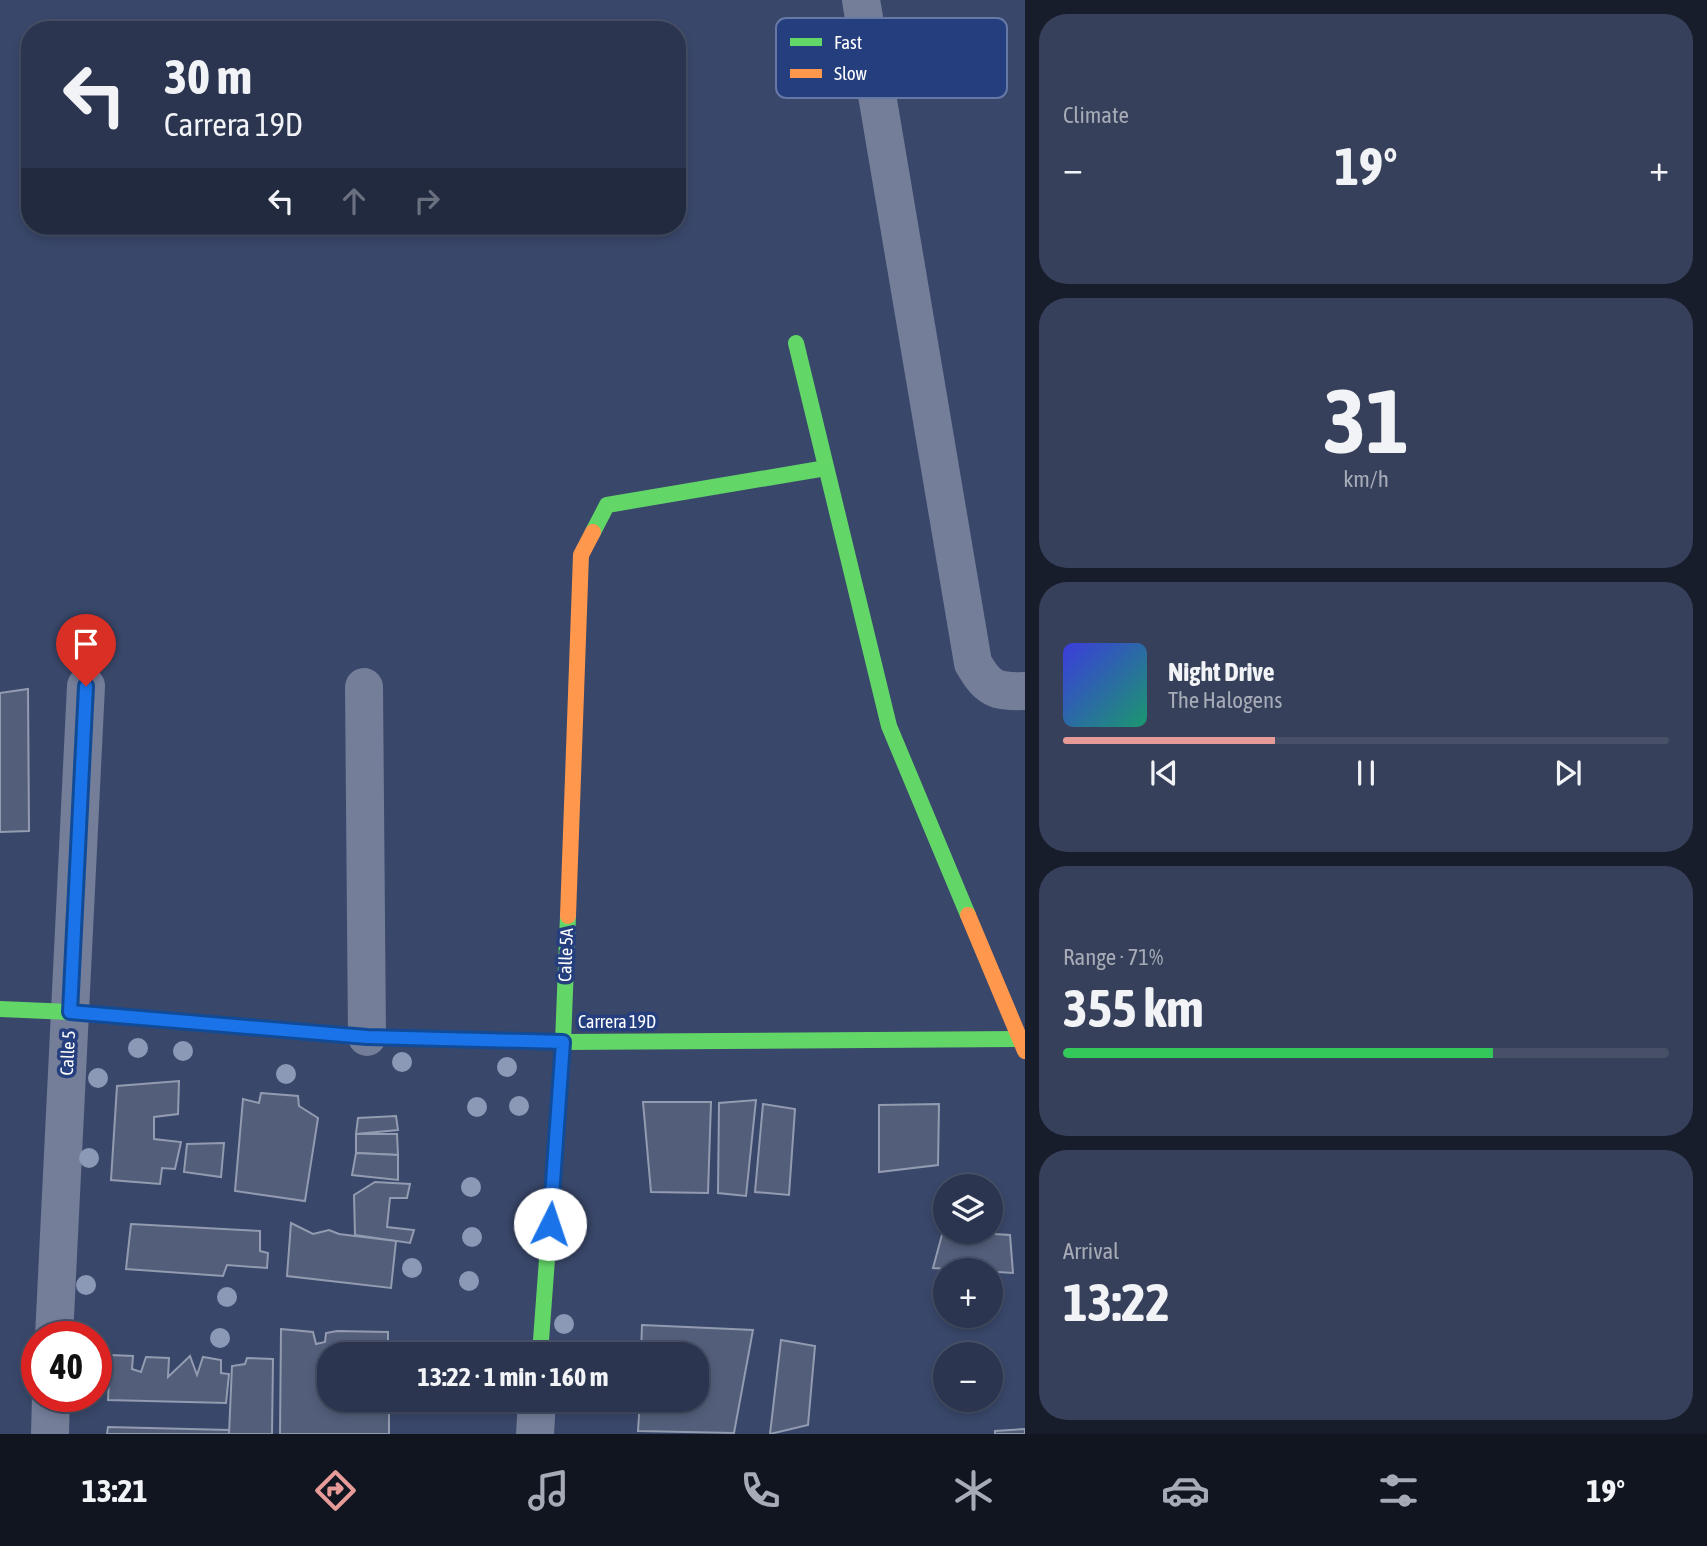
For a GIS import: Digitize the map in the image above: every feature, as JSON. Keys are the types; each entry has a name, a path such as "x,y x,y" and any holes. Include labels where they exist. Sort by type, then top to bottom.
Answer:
{"street":[{"path":"861,0 864,18"},
{"path":"878,98 973,663 980,676 1001,692 1024,691"},
{"path":"796,344 888,726 1023,1043"},
{"name":"Calle 5A","path":"541,1342 563,1042 581,555 607,505 826,468"},
{"name":"Calle 5","path":"55,1321 86,686"},
{"path":"364,687 367,1037"},
{"name":"Carrera 19D","path":"0,1009 70,1012 367,1037 563,1042 1023,1043"},
{"path":"50,1434 51,1412"},
{"path":"535,1434 536,1412"}],"building":[{"path":"28,689 29,831 0,832 0,693"},
{"path":"179,1081 178,1114 154,1117 154,1139 181,1142 175,1169 162,1168 160,1184 111,1180 117,1086"},
{"path":"261,1093 298,1096 299,1106 318,1118 305,1201 235,1191 243,1099 259,1103"},
{"path":"756,1100 746,1196 718,1193 719,1103"},
{"path":"643,1102 711,1102 708,1193 651,1192"},
{"path":"763,1104 795,1109 789,1195 755,1192"},
{"path":"939,1104 938,1165 879,1172 879,1105"},
{"path":"396,1116 398,1130 356,1134 358,1118"},
{"path":"356,1134 397,1134 398,1155 356,1153"},
{"path":"224,1143 221,1177 184,1172 187,1144"},
{"path":"356,1153 398,1155 398,1180 352,1175"},
{"path":"375,1182 410,1184 407,1198 390,1198 387,1227 414,1230 410,1243 355,1235 354,1195"},
{"path":"291,1223 313,1234 329,1230 339,1234 396,1241 391,1288 287,1276"},
{"path":"131,1224 260,1231 260,1251 268,1253 267,1268 227,1265 223,1276 126,1269"},
{"path":"1003,1235 1010,1235 1013,1273 1003,1272 1003,1258 936,1258 939,1244 1003,1244"},
{"path":"642,1325 753,1330 734,1433 638,1431 639,1412 709,1412 709,1342 641,1342"},
{"path":"281,1329 313,1332 317,1344 317,1412 389,1412 389,1434 280,1434"},
{"path":"337,1331 388,1332 388,1342 325,1342 326,1333"},
{"path":"781,1340 815,1346 808,1425 770,1434"},
{"path":"112,1355 133,1356 132,1369 141,1372 146,1357 169,1358 168,1377 190,1356 197,1375 203,1357 221,1360 221,1373 229,1374 226,1403 112,1400"},
{"path":"247,1358 273,1359 272,1434 229,1434 232,1366 245,1364"},
{"path":"108,1427 229,1430 229,1434 107,1434"},
{"path":"1025,1429 1025,1434 995,1434 995,1431"}],"traffic: fast":[{"path":"796,343 889,726 968,915"},
{"path":"593,532 607,505 826,468"},
{"path":"541,1342 563,1042 568,916"},
{"path":"0,1009 70,1012 367,1037 563,1042 1025,1039"}],"traffic: slow":[{"path":"568,916 581,555 593,532"},
{"path":"968,915 1025,1051"}],"route":[{"path":"86,686 70,1012 367,1037 563,1042 550,1224"}]}
